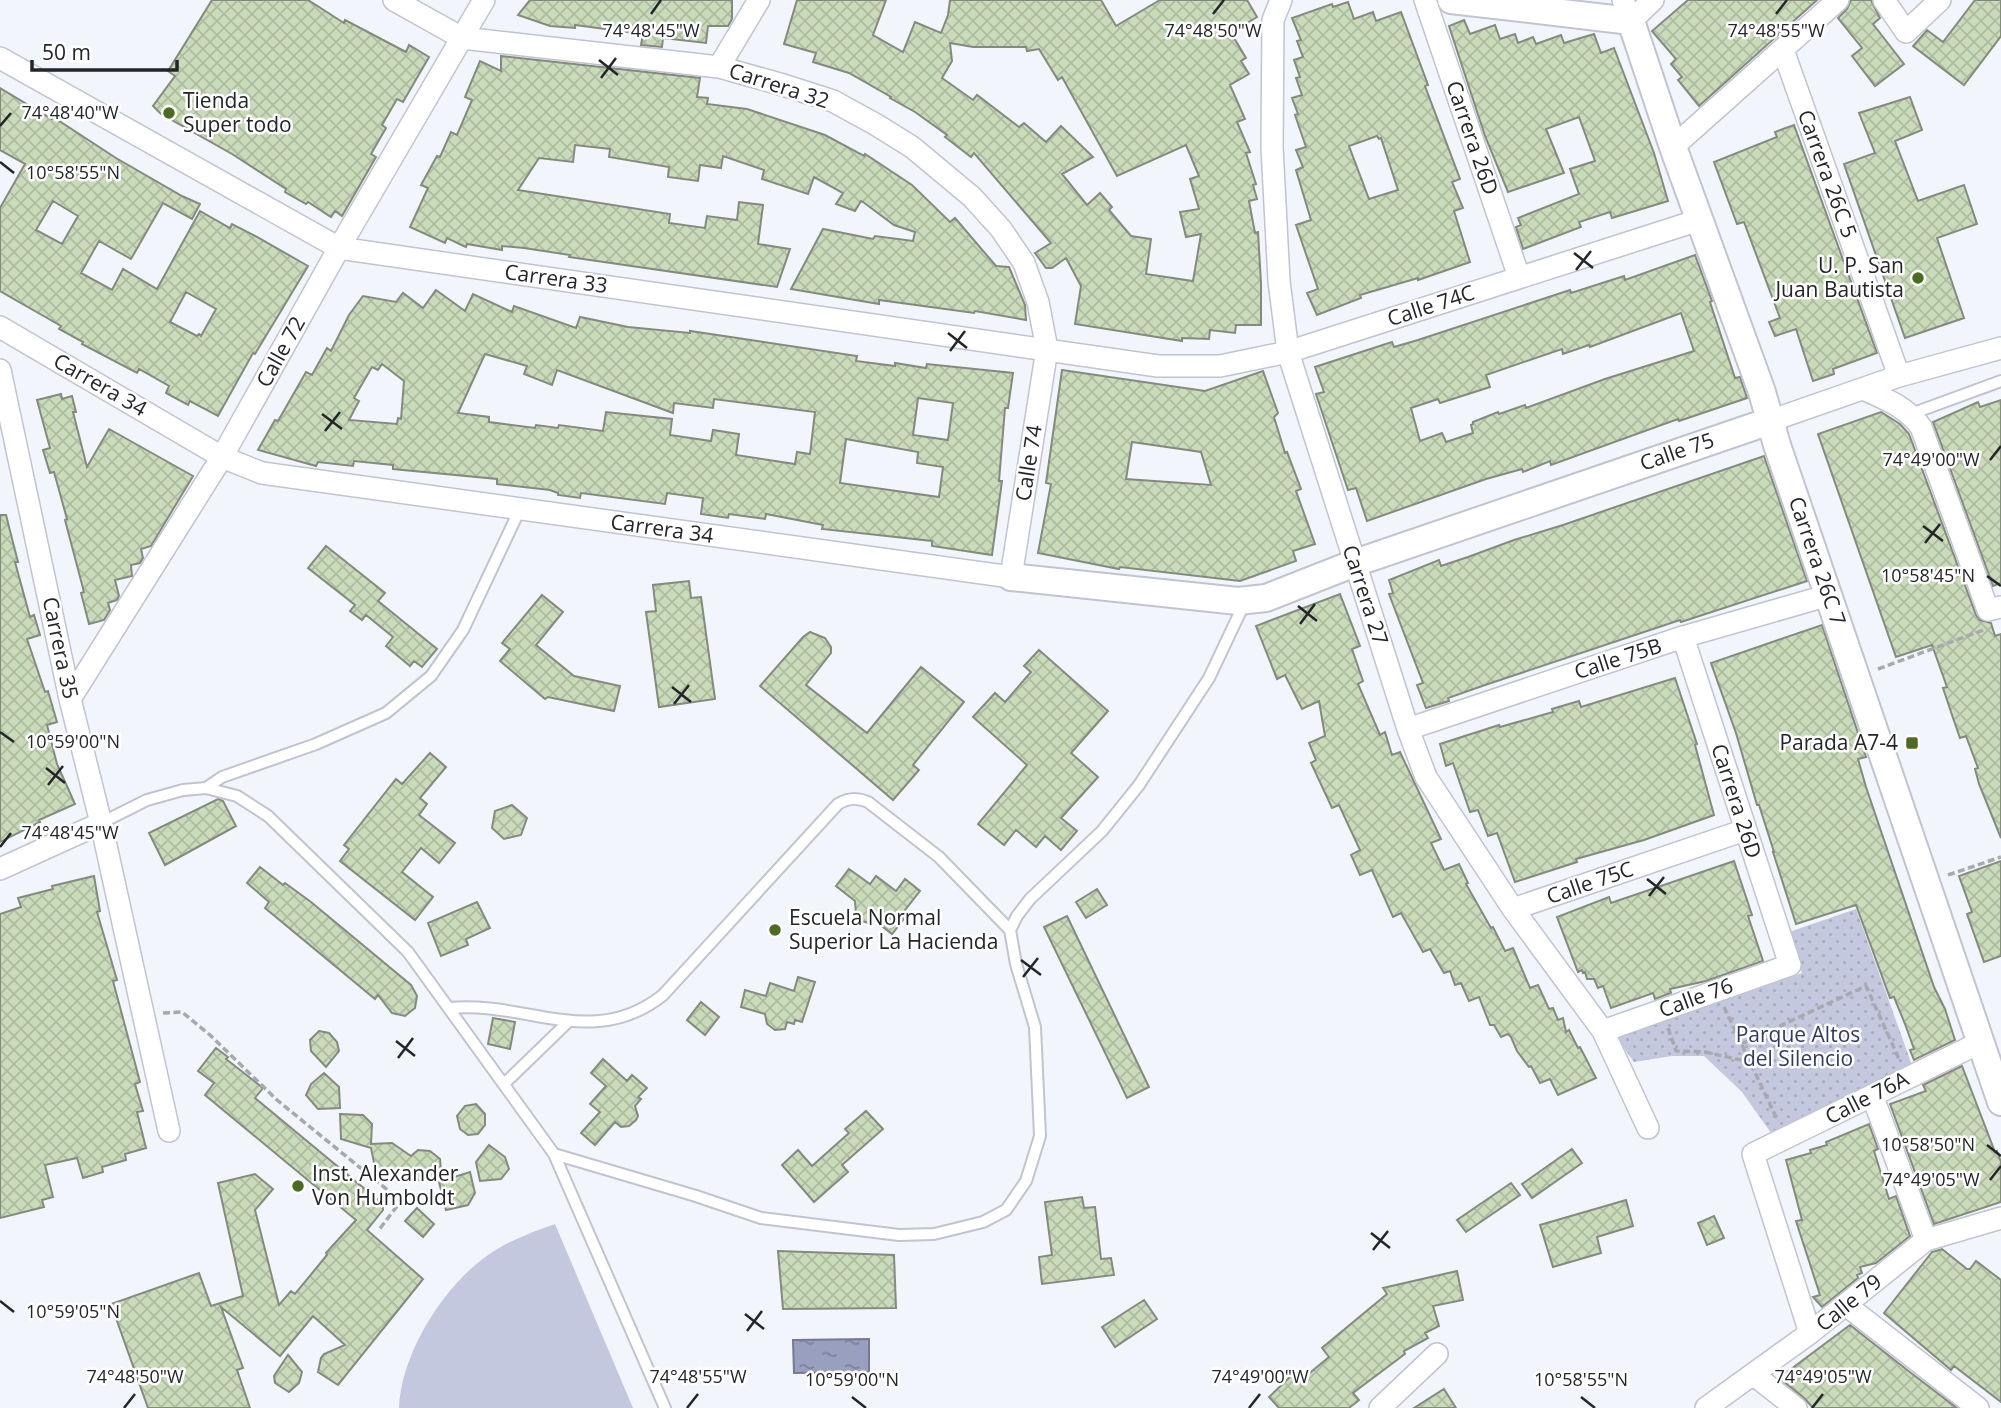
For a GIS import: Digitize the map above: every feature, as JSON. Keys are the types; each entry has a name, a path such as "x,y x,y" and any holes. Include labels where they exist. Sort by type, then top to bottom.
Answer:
{"street":[{"name":"Carrera 32","path":"394,0 462,38 719,67 833,101 884,130 943,171 972,197 1001,229 1024,263 1038,302 1047,349"},
{"name":"Calle 72","path":"70,699 222,457 339,248 484,0"},
{"path":"719,67 759,0"},
{"name":"Carrera 27","path":"1281,0 1273,20 1272,147 1279,281 1288,352 1408,729 1426,777 1513,909 1603,1031 1648,1128"},
{"name":"Carrera 26D","path":"1425,0 1519,277"},
{"path":"1451,0 1627,10 1653,0"},
{"path":"1673,147 1838,0"},
{"path":"1884,0 1906,32 1940,0"},
{"name":"Carrera 26C 7","path":"1627,10 1673,147 1762,392 2001,1102"},
{"name":"Carrera 26C 5","path":"1783,50 1899,376"},
{"name":"Carrera 33","path":"0,58 339,248 1158,366"},
{"name":"Calle 74C","path":"1158,366 1220,366 1288,352 1699,220"},
{"name":"Carrera 34","path":"0,327 222,457 262,473 1011,577 1245,600 1266,598 1355,563"},
{"name":"Calle 75","path":"1355,563 1899,376 2001,348"},
{"name":"Calle 74","path":"1011,577 1047,349"},
{"name":"Carrera 35","path":"0,370 70,699 101,823 169,1131"},
{"path":"1863,389 1900,406 1911,414 1921,427 1994,608"},
{"name":"Calle 75B","path":"1408,729 1683,637 1829,595"},
{"name":"Carrera 26D","path":"1683,637 1790,965"},
{"path":"0,869 101,823"},
{"name":"Calle 75C","path":"1513,909 1745,830"},
{"name":"Calle 76","path":"1603,1031 1790,965"},
{"name":"Calle 76A","path":"1810,1333 1753,1154 1981,1042"},
{"path":"1872,1095 1926,1240"},
{"name":"Calle 79","path":"1706,1408 1810,1333 1926,1240 2001,1218"},
{"path":"1846,1305 1978,1408"},
{"path":"1380,1408 1437,1354"},
{"path":"1754,1375 1796,1408"}],"lane":[{"path":"1911,414 2001,381"},
{"path":"206,788 222,777 316,744 386,713 431,676 463,630 520,509"},
{"path":"1010,930 1030,899 1102,831 1139,785 1209,678 1245,600"},
{"path":"101,823 147,800 183,790 206,788 237,796 268,816 408,952 554,1154 665,1408"},
{"path":"449,1008 472,1006 568,1022 609,1021 632,1015 663,995 838,804 849,799 868,802 939,857 1010,930 1016,964 1035,1027 1040,1136 1026,1181 1006,1210 983,1222 934,1234 899,1235 761,1218 554,1154"},
{"path":"504,1084 568,1022"}],"path":[{"path":"1867,672 1994,626 1994,608"},
{"path":"1939,877 2001,857"},
{"path":"1741,1044 1866,986 1908,1077"},
{"path":"1716,991 1786,1138"},
{"path":"1662,1010 1676,1051 1706,1052 1750,1062"},
{"path":"144,1015 182,1012 220,1044 277,1100 401,1201 378,1231"}],"green space":[{"name":"Parque Altos del Silencio","path":"1856,909 1913,1068 1774,1137 1742,1092 1704,1056 1672,1056 1634,1062 1616,1037 1802,973 1789,932"},
{"path":"555,1224 633,1408 399,1408 408,1365 417,1343 428,1321 458,1282 498,1248"}],"water":[{"path":"869,1339 869,1372 794,1373 793,1340"}],"building":[{"path":"212,0 308,0 344,23 345,20 406,52 409,45 429,57 403,102 397,99 382,125 386,128 371,154 376,157 342,216 335,211 331,217 308,202 306,204 285,192 286,189 232,154 161,114 153,106 175,76 168,71"},
{"path":"530,0 732,0 732,19 728,26 708,26 706,43 663,38 662,47 641,45 643,34 575,25 575,28 550,26 518,15"},
{"path":"797,0 886,0 873,35 903,52 915,22 941,33 950,0 1101,0 1116,26 1160,0 1247,0 1257,17 1231,33 1246,58 1241,61 1249,74 1230,85 1245,119 1237,122 1250,152 1246,153 1256,184 1253,185 1257,199 1249,201 1255,233 1258,232 1261,325 1236,325 1235,333 1210,330 1209,339 1182,338 1182,341 1075,324 1081,286 1066,258 1052,268 1046,268 1035,253 1051,243 974,153 971,157 945,137 947,135 915,112 849,73 813,62 816,53 784,44","holes":["950,43 973,47 1026,47 1027,51 1039,49 1058,80 1062,77 1117,176 1186,145 1199,176 1190,179 1199,209 1180,212 1186,237 1201,234 1193,281 1146,274 1151,239 1131,236 1109,210 1112,207 1100,193 1087,205 1062,174 1093,157 1061,126 1046,142 1024,123 1019,127 977,95 973,100 942,78 952,61"]},
{"path":"1688,0 1817,0 1699,106 1678,80 1682,77 1671,64 1676,59 1652,31"},
{"path":"1851,0 1871,0 1880,18 1873,24 1904,64 1875,86 1852,56 1862,48 1838,18"},
{"path":"1975,0 2001,0 2001,36 1964,85 1913,46 1927,30 1943,42"},
{"path":"1348,2 1354,19 1373,12 1376,21 1401,12 1460,179 1452,182 1463,208 1454,211 1470,262 1418,280 1360,295 1361,298 1317,315 1307,293 1318,289 1296,225 1311,220 1296,170 1303,167 1296,150 1306,147 1292,98 1302,95 1294,60 1303,57 1297,41 1301,40 1292,18 1332,4 1333,7","holes":["1377,136 1381,138 1398,190 1369,199 1349,146"]},
{"path":"1464,20 1470,34 1495,25 1500,39 1515,34 1518,43 1533,37 1536,44 1561,35 1564,43 1594,34 1601,53 1614,48 1654,153 1668,201 1612,218 1610,212 1579,222 1581,227 1523,249 1516,227 1521,225 1518,218 1579,194 1570,169 1595,161 1579,117 1546,129 1564,173 1508,192 1485,136 1449,26"},
{"path":"501,56 700,78 697,97 708,98 707,104 747,109 825,135 864,156 865,154 912,185 950,222 955,218 996,266 1009,267 1025,305 1026,320 879,300 879,304 791,289 823,229 873,239 875,236 913,241 915,232 894,225 861,201 855,211 836,204 843,193 814,177 808,194 762,179 764,170 723,156 721,168 700,165 698,181 668,177 669,167 609,157 610,149 575,145 573,162 539,158 518,190 670,214 669,223 705,228 707,216 737,220 739,202 763,205 758,244 790,249 777,287 524,248 502,246 502,250 467,244 466,247 447,238 445,243 410,227 428,188 421,185 437,156 440,157 451,132 457,135 472,100 465,97 480,61 501,71"},
{"path":"0,88 52,119 53,117 116,158 200,204 192,219 163,203 131,259 99,241 81,273 112,290 123,269 157,289 200,211 230,228 232,224 308,266 255,354 253,353 218,416 190,401 188,405 166,393 169,386 139,369 137,373 82,344 83,342 59,329 61,326 0,291 0,208 25,164 0,150","holes":["53,201 78,216 62,244 36,230","186,292 216,309 201,336 170,322"]},
{"name":"U. P. San Juan Bautista","path":"1910,97 1922,130 1895,141 1918,201 1964,185 1977,224 1937,238 1964,318 1905,338 1844,164 1875,153 1859,113"},
{"path":"1794,125 1877,353 1833,369 1834,374 1813,381 1796,329 1775,336 1769,322 1780,318 1744,222 1737,224 1714,162 1777,137 1775,132"},
{"path":"1695,255 1735,378 1740,377 1747,398 1679,421 1678,419 1551,465 1550,461 1523,472 1522,469 1486,479 1367,521 1356,488 1348,490 1316,394 1324,392 1315,367 1392,342 1394,347 1418,340 1570,290 1571,293 1624,276 1625,280","holes":["1681,313 1694,351 1526,408 1525,405 1499,414 1498,412 1473,422 1473,433 1446,442 1442,433 1420,441 1411,408 1438,399 1440,403 1490,387 1486,375 1562,349 1563,354 1589,345 1590,347"]},
{"path":"436,290 465,311 473,294 512,312 514,306 576,328 580,317 628,327 690,331 857,356 856,361 926,368 927,364 1013,373 1008,408 1005,408 999,481 1002,481 992,555 932,546 932,541 822,529 823,525 766,514 765,519 729,514 728,518 701,514 703,498 667,493 665,504 581,493 580,498 558,495 550,490 497,484 497,479 393,469 393,465 354,461 353,466 318,462 316,466 258,450 306,372 312,375 327,348 331,351 349,315 363,296 396,302 403,293 423,308","holes":["485,354 527,366 524,374 552,385 557,370 673,413 674,403 713,408 714,399 815,412 810,454 797,452 795,464 736,455 739,434 713,430 711,441 670,435 672,419 606,412 603,431 559,425 558,428 536,425 535,428 489,422 489,417 458,413","382,364 404,381 401,419 398,418 397,424 349,420 359,401 354,398 372,367 378,370","918,398 953,403 948,440 913,435","846,439 918,452 917,463 943,467 939,497 840,483"]},
{"path":"1062,370 1205,391 1263,371 1278,413 1274,417 1285,453 1287,452 1301,489 1296,491 1315,544 1293,551 1296,561 1240,581 1119,569 1038,553 1051,484 1046,483","holes":["1132,442 1201,452 1211,485 1126,479"]},
{"path":"61,394 62,399 72,396 76,412 73,412 87,467 109,429 193,476 151,546 141,549 143,558 140,563 131,565 132,576 115,580 119,596 117,600 108,603 110,610 104,620 89,624 81,593 84,592 65,520 67,519 54,472 50,473 43,450 50,448 37,400"},
{"path":"2001,400 2001,583 1993,586 1933,422 1978,402 1980,407"},
{"path":"1881,412 1900,424 1909,434 1976,615 1980,620 1991,623 1995,636 2001,634 2001,838 1979,784 1975,769 1978,768 1966,736 1960,738 1943,688 1947,687 1932,645 1896,657 1818,434"},
{"path":"1764,456 1807,581 1485,685 1426,708 1417,685 1423,683 1389,594 1393,593 1389,580 1439,560 1441,566"},
{"path":"0,515 6,515 30,617 34,615 40,635 27,639 57,722 47,725 57,764 75,804 0,842"},
{"path":"326,546 385,593 378,601 437,649 422,667 414,661 410,666 386,646 393,637 366,615 362,620 350,611 355,605 308,568"},
{"path":"689,581 691,598 701,597 715,699 659,707 646,612 656,611 653,585"},
{"path":"1340,594 1360,646 1352,649 1363,681 1358,684 1380,735 1385,732 1392,755 1400,752 1441,839 1431,843 1444,870 1459,864 1468,883 1466,884 1505,951 1513,948 1530,988 1538,985 1549,1009 1553,1008 1558,1020 1563,1018 1566,1032 1569,1030 1596,1078 1558,1095 1550,1079 1540,1083 1531,1066 1529,1067 1517,1051 1511,1037 1508,1034 1501,1037 1494,1025 1490,1025 1479,997 1469,1001 1461,983 1455,985 1450,971 1444,973 1430,949 1423,952 1401,913 1393,917 1372,870 1360,875 1351,855 1360,850 1339,805 1332,808 1311,763 1316,760 1309,743 1325,736 1319,701 1302,709 1285,675 1277,679 1256,626"},
{"path":"542,595 563,612 536,645 574,676 620,686 614,711 548,697 545,699 500,661 510,649 502,643"},
{"path":"1822,625 1866,757 1858,759 1866,787 1934,987 1945,1009 1955,1040 1914,1060 1910,1050 1914,1049 1905,1024 1894,997 1890,998 1856,905 1796,924 1711,663"},
{"path":"810,632 825,638 831,647 831,653 806,685 867,733 921,667 964,702 913,765 919,770 893,800 760,686"},
{"path":"1039,650 1108,711 1071,753 1098,777 1061,818 1077,831 1061,850 1045,836 1036,847 1016,830 1004,845 978,824 1027,765 973,717 995,693 1005,702 1031,672 1024,666"},
{"path":"1675,678 1697,744 1695,745 1714,815 1644,840 1576,859 1577,862 1515,882 1497,833 1488,836 1478,810 1470,812 1453,763 1446,766 1440,744 1499,725 1500,727 1553,712 1552,709 1579,701 1581,707"},
{"path":"430,753 446,767 420,798 427,804 419,815 455,843 439,863 421,848 402,872 433,897 415,920 340,861 349,849 344,845 396,779 402,784"},
{"path":"218,799 223,801 236,826 165,865 149,833"},
{"path":"512,805 527,818 521,835 504,839 492,828 495,811"},
{"path":"1734,861 1752,915 1748,916 1763,961 1706,981 1670,989 1671,993 1655,999 1653,993 1611,1008 1603,986 1598,988 1594,979 1587,979 1582,970 1578,972 1557,917 1609,897 1611,903"},
{"path":"2001,861 2001,956 1984,962 1967,914 1972,912 1959,876"},
{"path":"260,867 311,902 411,985 417,996 415,1008 405,1016 392,1013 378,995 375,999 265,908 269,902 247,883"},
{"path":"849,869 870,884 876,876 896,891 905,879 920,891 902,914 906,916 892,934 874,920 868,923 859,920 855,901 836,886"},
{"path":"94,876 100,911 97,912 117,980 113,981 140,1082 135,1084 143,1111 137,1112 146,1148 125,1154 126,1160 102,1167 103,1172 83,1178 77,1158 45,1165 53,1197 42,1200 44,1207 0,1218 0,914 21,907 18,898"},
{"path":"1097,889 1107,905 1086,918 1076,902"},
{"path":"477,902 490,928 466,939 468,945 441,956 428,923"},
{"path":"1067,916 1149,1087 1127,1098 1044,927"},
{"path":"798,977 815,982 802,1022 787,1022 785,1029 775,1030 767,1024 765,1014 741,1007 745,990 766,996 770,983 794,991"},
{"path":"701,1002 719,1017 705,1035 687,1020"},
{"path":"493,1018 515,1022 510,1049 488,1044"},
{"path":"319,1031 329,1033 337,1042 339,1051 326,1067 311,1051 310,1040"},
{"path":"216,1048 263,1088 255,1098 383,1204 383,1210 367,1230 423,1279 338,1385 318,1372 324,1354 345,1345 313,1316 280,1356 221,1307 243,1368 237,1370 250,1408 148,1408 111,1304 199,1273 211,1306 243,1296 218,1183 255,1174 273,1189 255,1210 279,1305 291,1291 295,1294 326,1253 356,1220 205,1095 214,1083 198,1071"},
{"path":"603,1059 627,1081 632,1075 647,1088 638,1097 641,1099 635,1106 638,1116 636,1120 629,1126 621,1127 615,1122 595,1145 581,1133 600,1112 590,1104 606,1086 591,1073"},
{"path":"1962,1066 2001,1162 2001,1202 1934,1224 1890,1104 1926,1091 1923,1085"},
{"path":"324,1073 339,1087 340,1108 318,1109 306,1095 311,1084"},
{"path":"476,1104 485,1114 485,1125 478,1134 468,1135 460,1129 457,1116 465,1106"},
{"path":"866,1111 883,1129 842,1165 848,1172 814,1202 782,1165 798,1150 812,1166 849,1133 845,1129"},
{"path":"340,1114 363,1115 372,1124 371,1144 392,1143 411,1156 418,1150 430,1151 440,1159 442,1181 470,1172 475,1193 468,1205 446,1210 439,1182 416,1180 406,1170 377,1177 371,1148 341,1139"},
{"path":"1869,1124 1878,1149 1874,1151 1889,1199 1896,1196 1910,1236 1876,1263 1860,1267 1862,1273 1857,1275 1858,1278 1822,1307 1813,1297 1820,1295 1796,1221 1802,1220 1786,1160 1811,1153 1810,1150 1827,1145 1826,1142"},
{"path":"489,1145 505,1157 509,1169 501,1179 480,1181 476,1162"},
{"path":"1572,1149 1582,1163 1532,1198 1522,1184"},
{"path":"1511,1183 1520,1195 1466,1232 1457,1220"},
{"path":"1082,1197 1084,1208 1095,1207 1101,1259 1111,1258 1114,1275 1042,1284 1039,1257 1052,1255 1045,1202"},
{"path":"1626,1200 1633,1226 1597,1237 1601,1253 1553,1267 1540,1225"},
{"path":"417,1208 434,1224 423,1237 405,1221"},
{"path":"1714,1216 1724,1238 1707,1245 1698,1223"},
{"path":"1942,1249 1967,1269 1976,1261 2001,1280 2001,1402 1954,1366 1951,1370 1884,1313 1932,1252"},
{"path":"778,1251 894,1255 896,1308 783,1309"},
{"path":"1457,1271 1463,1300 1433,1306 1439,1326 1425,1333 1428,1338 1404,1351 1405,1354 1353,1393 1359,1400 1349,1408 1279,1408 1269,1397 1293,1374 1300,1381 1329,1357 1322,1348 1387,1294 1383,1288"},
{"path":"1144,1300 1157,1319 1115,1347 1102,1327"},
{"path":"1850,1325 1957,1408 1813,1408 1779,1378"},
{"path":"288,1355 302,1372 299,1383 289,1392 275,1383 274,1376"},
{"path":"1444,1389 1456,1408 1414,1408"}],"place":[{"name":"Tienda Super todo","path":"169,113"},
{"name":"U. P. San Juan Bautista","path":"1918,278"},
{"name":"Parada A7-4","path":"1912,743"},
{"name":"Escuela Normal Superior La Hacienda","path":"775,930"},
{"name":"Inst. Alexander Von Humboldt","path":"298,1186"}]}
